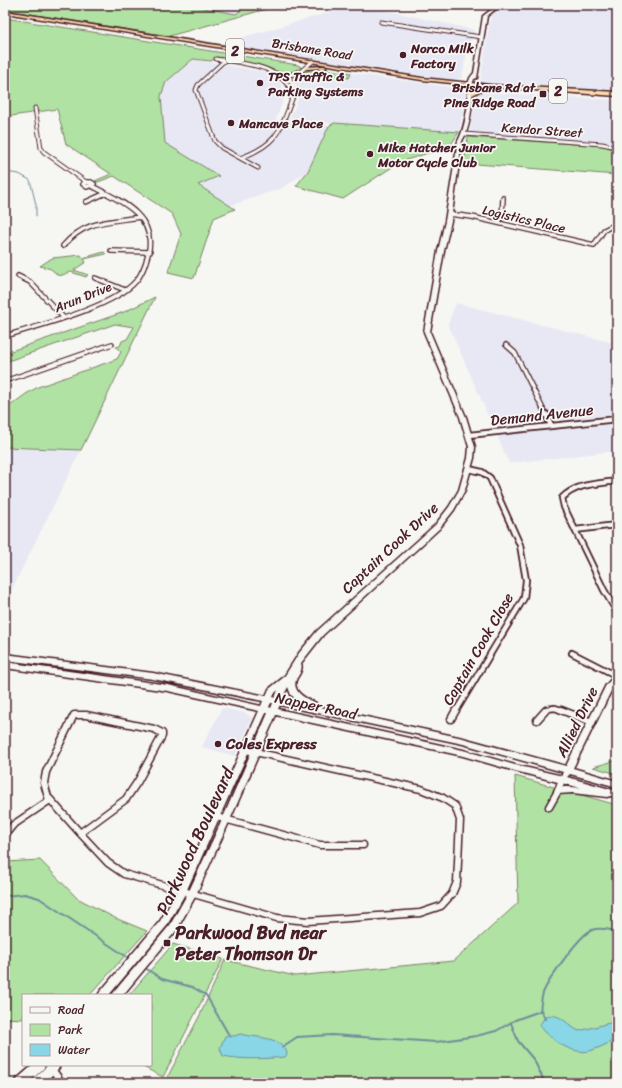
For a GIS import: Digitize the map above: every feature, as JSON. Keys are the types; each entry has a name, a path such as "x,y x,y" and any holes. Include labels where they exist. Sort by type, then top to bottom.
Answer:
{"highway":[{"name":"Brisbane Road","path":"12,14 310,64 455,84"},
{"name":"Brisbane Road","path":"310,64 455,84 617,95"},
{"path":"455,84 466,88 472,85"},
{"name":"Brisbane Road","path":"472,85 480,89 617,95"}],"street":[{"name":"Captain Cook Drive","path":"288,677 298,661 320,633 437,527 452,508 462,490 469,469 472,447 470,435 464,417 427,332 440,262 446,247 472,85 485,16 499,5"},
{"path":"381,22 481,36"},
{"path":"216,59 263,68 283,77 291,86 294,94 276,139 264,149 240,158"},
{"path":"224,60 198,85 196,90 215,141 222,148 258,168"},
{"path":"283,77 296,73 310,64"},
{"name":"Arun Drive","path":"6,335 102,303 126,290 141,274 150,252 151,238 149,230 132,209 92,186 94,184 93,182 86,182 44,152 41,148 35,108"},
{"name":"Kendor Street","path":"464,136 602,144 617,147"},
{"path":"86,202 106,193"},
{"path":"498,223 502,217 503,198"},
{"name":"Logistics Place","path":"451,215 498,223 594,245 604,230 612,226"},
{"path":"63,246 70,238 82,229 140,217"},
{"path":"111,251 150,252"},
{"path":"18,276 30,282 63,317"},
{"path":"95,278 126,290"},
{"path":"5,381 112,344"},
{"path":"506,345 515,353 551,425"},
{"name":"Demand Avenue","path":"470,435 617,419"},
{"name":"Captain Cook Close","path":"451,719 524,598 526,580 520,545 490,478 482,472 469,469"},
{"path":"617,481 574,488 562,498 564,507 575,530 607,596 617,612"},
{"path":"575,530 616,525"},
{"path":"572,653 617,677"},
{"name":"Napper Road","path":"5,657 153,676 278,701 449,738 617,784"},
{"path":"298,661 299,669 292,681 291,686 295,695 309,704 331,712"},
{"name":"Napper Road","path":"5,665 168,688 440,748 617,794"},
{"name":"Parkwood Boulevard","path":"104,994 164,924 182,891 272,691 288,677"},
{"name":"Parkwood Boulevard","path":"118,994 173,928 192,894 288,677"},
{"name":"Allied Drive","path":"562,779 569,771 592,722 610,687 617,677"},
{"path":"537,720 547,709 555,708 592,722"},
{"path":"80,833 118,806 132,792 161,739 162,733 154,729 86,715 74,715 46,772 44,783 48,797 80,833 108,863 124,874 277,918 308,921 420,913 441,906 452,894 458,882 460,820 455,806 443,798 421,789 246,750"},
{"path":"549,807 558,791 562,779"},
{"path":"558,791 572,790 590,794 617,794"},
{"path":"5,835 13,825 50,800"},
{"path":"216,817 320,845 363,845"},
{"path":"21,1083 39,1066"},
{"path":"37,1083 52,1066 62,1083"}],"shaded area":[{"path":"189,5 248,5 236,14"},
{"path":"355,5 361,5 475,30 468,47 462,77 458,80 435,78 219,44"},
{"path":"506,5 555,5 617,9 617,20 613,22 617,28 617,92 480,82 491,15"},
{"path":"193,59 264,72 279,81 286,92 276,120 329,126 308,171 282,188 229,206 197,184 218,176 165,143 161,96 166,82"},
{"path":"318,73 349,78 351,73 463,89 465,91 465,99 459,132 289,120 298,99 296,88 292,80"},
{"path":"478,92 617,100 617,145 599,141 469,133"},
{"path":"456,303 617,344 617,451 509,463 448,324"},
{"path":"5,447 81,450 5,603"},
{"path":"222,708 245,713 252,718 235,756 202,747"}],"green space":[{"path":"5,5 189,5 236,14 248,5 281,5 169,36 5,10"},
{"path":"5,18 298,65 301,67 288,74 260,65 217,57 211,61 193,59 166,82 161,96 165,143 219,176 198,185 235,209 214,218 194,278 168,272 181,234 172,214 114,176 98,182 95,181 111,174 66,144 57,109 5,117"},
{"path":"314,68 351,73 349,78 318,73 292,80 292,78"},
{"name":"Mike Hatcher Junior Motor Cycle Club","path":"334,123 459,132 450,146 400,162 343,199 296,186 308,171 329,126"},
{"path":"468,137 605,146 617,151 617,175 464,163"},
{"path":"104,252 106,254 84,259 86,262 74,270 88,275 86,277 71,272 59,276 51,269 40,266 52,258 81,255 83,258"},
{"path":"155,297 81,450 5,447 5,412 7,408 38,387 117,359 121,352 116,347 120,346 122,341 127,339 134,327 115,324 5,362 5,353 124,312"},
{"path":"617,760 617,774 593,767"},
{"path":"515,776 617,805 617,1083 152,1083 166,1080 200,1015 225,960 295,976 454,961 518,903"},
{"path":"40,860 77,898 115,918 147,931 91,994 22,994 22,1019 5,1018 6,862"},
{"path":"173,944 223,959 163,1077 141,1066 152,1066 152,994 130,994"}],"water":[{"path":"552,1015 561,1018 579,1031 617,1021 617,1039 590,1051 583,1052 569,1049 550,1037 541,1027 540,1024 546,1016"},
{"path":"240,1034 275,1041 281,1044 287,1055 285,1057 254,1059 223,1056 220,1048 225,1036"}],"waterway":[{"path":"617,151 614,152 617,154"},
{"path":"5,172 19,174 30,180 36,205 36,216"},
{"path":"5,896 25,894 39,898 130,959"},
{"path":"282,1047 297,1037 332,1035 436,1042 476,1036 496,1031 515,1020 540,1011 543,993 551,978 572,948 586,934 592,930 598,929 617,931"},
{"path":"145,968 162,979 192,987 206,995 230,1037"},
{"path":"541,1010 545,1019"},
{"path":"511,1023 518,1041 534,1060 545,1083"}],"place":[{"name":"Norco Milk Factory","path":"403,55"},
{"name":"TPS Traffic & Parking Systems","path":"260,83"},
{"name":"Brisbane Rd at Pine Ridge Road","path":"543,94"},
{"name":"Mancave Place","path":"231,123"},
{"name":"Mike Hatcher Junior Motor Cycle Club","path":"370,154"},
{"name":"Coles Express","path":"218,744"},
{"name":"Parkwood Bvd near Peter Thomson Dr","path":"167,943"}]}
